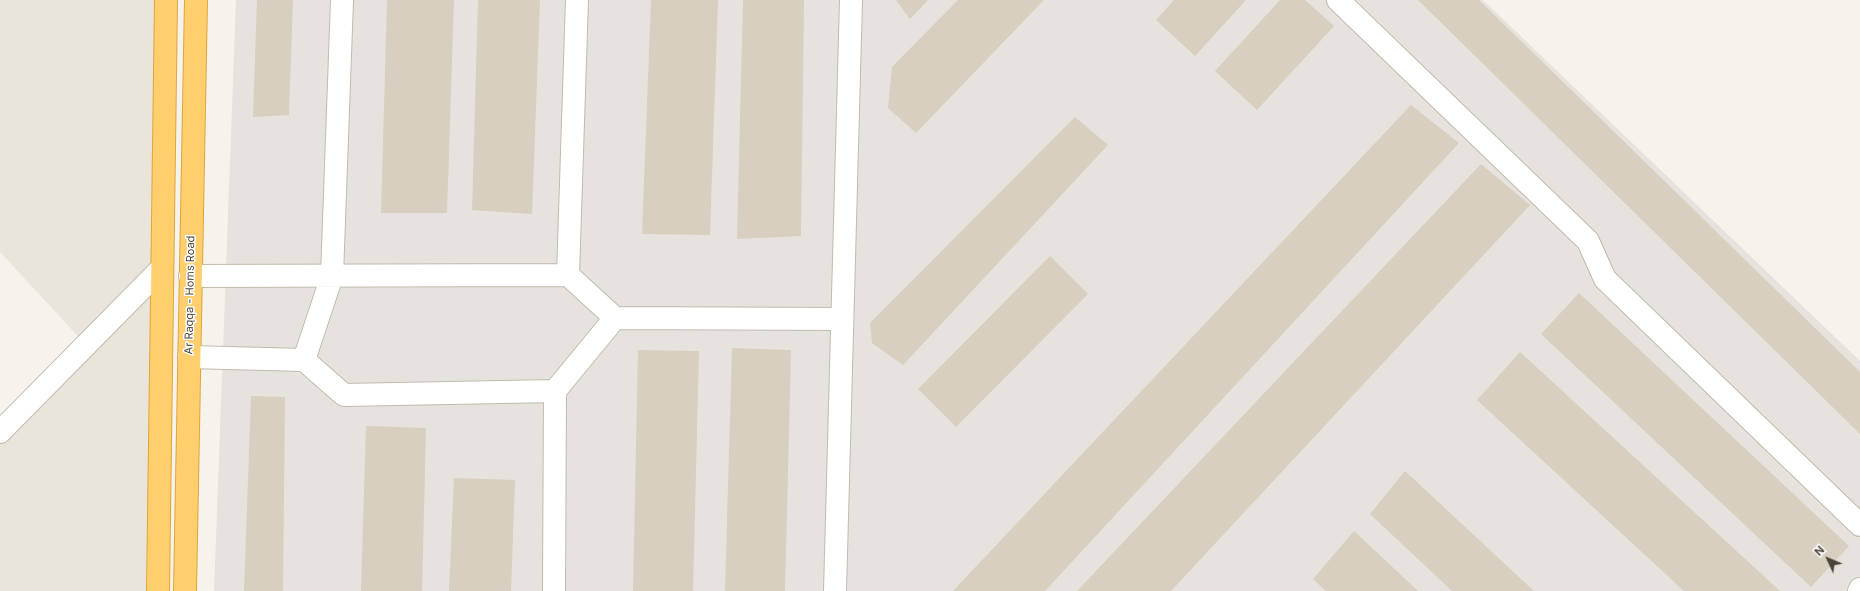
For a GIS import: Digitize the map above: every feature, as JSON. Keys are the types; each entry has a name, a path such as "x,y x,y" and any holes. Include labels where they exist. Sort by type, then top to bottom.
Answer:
{"highway":[{"path":"158,591 166,0"},
{"name":"Ar Raqqa - Homs Road","path":"185,591 196,0"}],"street":[{"path":"304,360 332,276 342,0"},
{"path":"568,275 577,0"},
{"path":"835,591 841,319 851,0"},
{"path":"1338,0 1588,241 1605,279 1860,525"},
{"path":"0,432 162,268"},
{"path":"190,276 568,275 615,318 841,319"},
{"path":"554,591 555,391 615,318"},
{"path":"189,357 304,360 344,395 555,391"}],"shaded area":[{"path":"0,0 166,0 158,591 0,591 0,432 86,345 0,252"},
{"path":"236,0 1483,0 1860,361 1860,591 214,591"}],"building":[{"path":"257,0 293,0 289,115 253,117"},
{"path":"387,0 454,0 447,213 381,213"},
{"path":"478,0 540,0 532,214 472,210"},
{"path":"651,0 718,0 710,235 642,234"},
{"path":"743,0 804,0 801,236 737,239"},
{"path":"896,0 928,0 910,19"},
{"path":"958,0 1044,0 916,133 888,108 892,67"},
{"path":"1174,0 1246,0 1195,56 1156,20"},
{"path":"1280,0 1305,0 1334,26 1257,110 1215,71"},
{"path":"1418,0 1479,0 1860,372 1860,434"},
{"path":"1411,105 1459,143 1045,591 953,591"},
{"path":"1075,117 1108,145 903,365 872,343 870,323"},
{"path":"1481,164 1530,205 1171,591 1077,591"},
{"path":"1050,256 1088,294 956,427 918,389"},
{"path":"1579,293 1849,546 1811,587 1541,334"},
{"path":"732,348 791,350 785,591 725,591"},
{"path":"638,350 699,351 693,591 633,591"},
{"path":"1520,352 1780,591 1684,591 1477,400"},
{"path":"251,396 285,397 283,591 244,591"},
{"path":"366,426 426,428 422,591 361,591"},
{"path":"1405,471 1534,591 1452,591 1370,514"},
{"path":"454,478 515,480 511,591 449,591"},
{"path":"1354,531 1418,591 1326,591 1313,579"}]}
